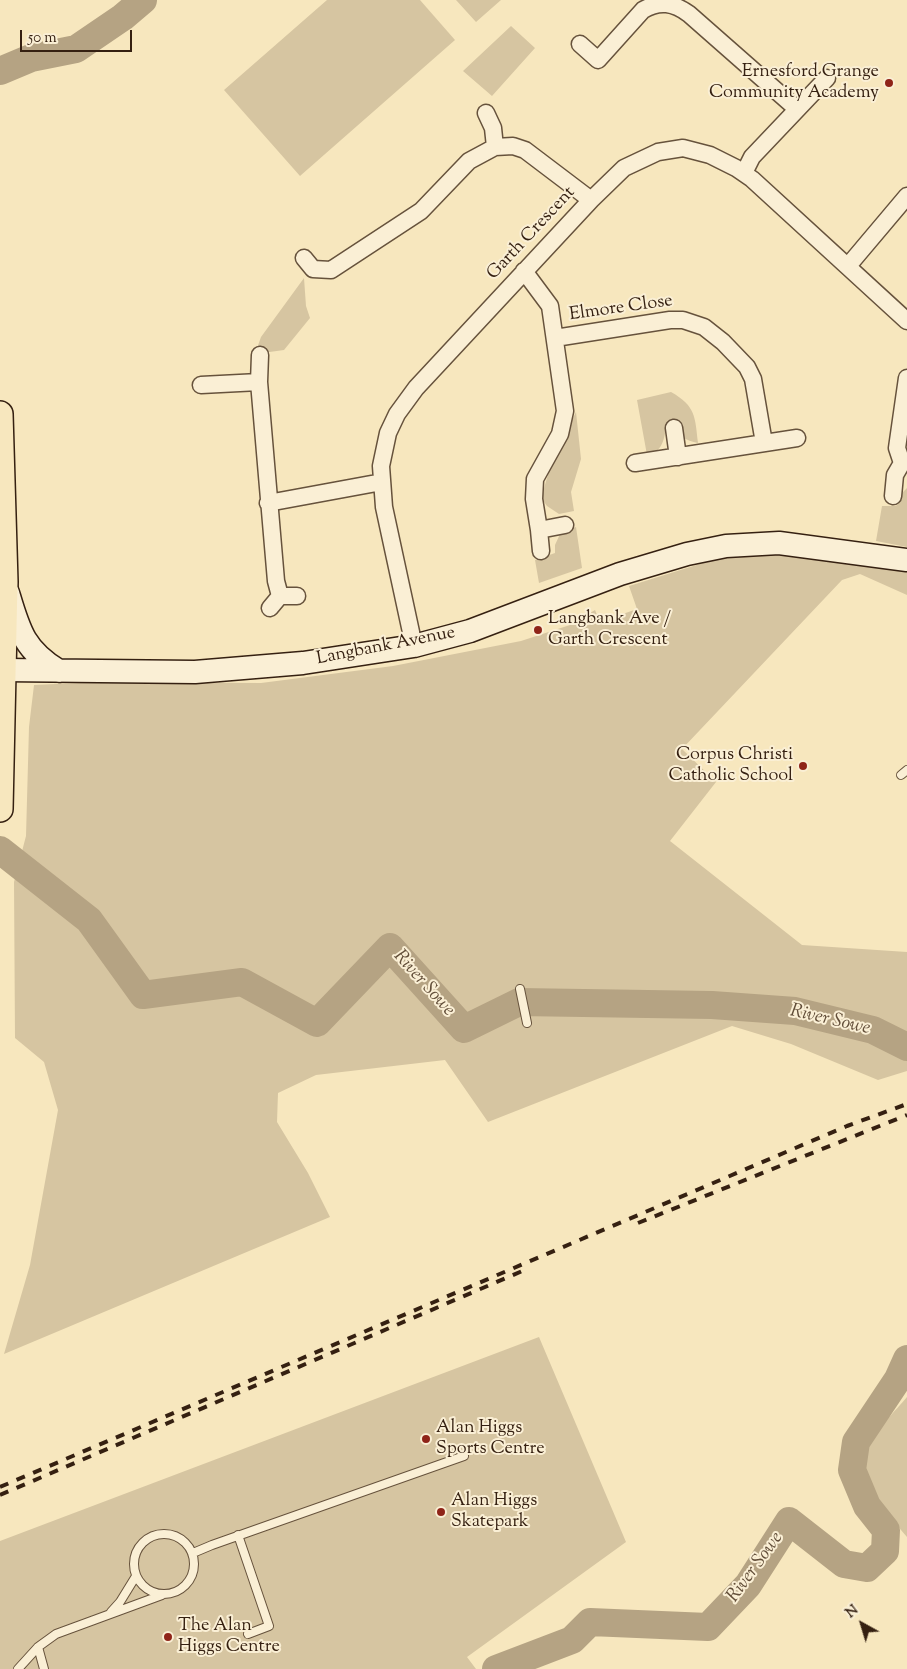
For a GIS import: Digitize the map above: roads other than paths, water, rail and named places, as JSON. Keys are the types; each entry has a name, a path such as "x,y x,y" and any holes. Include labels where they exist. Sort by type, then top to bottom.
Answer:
{"main road":[{"path":"0,414 5,582 0,809"}],"street":[{"path":"580,44 598,60 643,10 650,6 666,3 682,8 797,109"},
{"path":"744,173 752,157 827,78"},
{"path":"486,112 492,128 495,147"},
{"path":"304,258 313,269 331,270 417,214 469,161 495,147 513,146 525,150 591,200"},
{"name":"Garth Crescent","path":"414,646 384,507 382,454 388,433 406,400 524,271 624,168 647,156 670,149 697,150 744,173 907,321"},
{"path":"848,266 907,196"},
{"path":"524,271 550,306 565,411 560,434 535,479 534,499 540,551"},
{"name":"Elmore Close","path":"555,338 670,320 683,320 704,327 723,342 751,374 764,443"},
{"path":"260,355 259,382 276,581 275,602 297,596"},
{"path":"892,496 895,475 904,465 898,448 907,378"},
{"path":"201,385 259,382"},
{"path":"674,428 678,457"},
{"path":"635,463 797,438"},
{"path":"268,503 382,482"},
{"path":"539,530 565,525"},
{"name":"Langbank Avenue","path":"4,670 195,672 303,663 414,646 470,631 620,574 686,554 726,546 779,543 907,560"},
{"path":"5,582 19,630 28,647 36,656 59,670"}],"lane":[{"path":"520,989 527,1023"},
{"path":"193,1554 238,1535 464,1456"},
{"path":"18,1669 38,1647 56,1634 109,1613 162,1595 177,1592 188,1584 195,1567 193,1554 188,1545 180,1538 169,1534 154,1535 143,1542 136,1551 134,1566 136,1576 146,1589 162,1595"},
{"path":"238,1535 269,1626 248,1634"},
{"path":"109,1613 120,1602 136,1576"},
{"path":"38,1647 44,1669"}],"waterway":[{"name":"River Sowe","path":"0,71 31,58 76,49 123,17 143,0"},
{"name":"River Sowe","path":"0,850 89,920 143,995 242,982 317,1023 390,947 464,1029 519,1002 712,1005 795,1011 873,1030 907,1047"},
{"name":"River Sowe","path":"496,1669 572,1640 590,1622 708,1627 748,1585 789,1521 844,1564 867,1568 885,1551 886,1530 867,1506 852,1470 856,1442 898,1379 907,1359"}],"railway":[{"path":"0,1487 847,1126 907,1104"},
{"path":"638,1223 907,1115"},
{"path":"0,1495 527,1269"}],"place":[{"name":"Ernesford Grange Community Academy","path":"889,83"},
{"name":"Langbank Ave / Garth Crescent","path":"538,630"},
{"name":"Corpus Christi Catholic School","path":"803,766"},
{"name":"Alan Higgs Sports Centre","path":"426,1439"},
{"name":"Alan Higgs Skatepark","path":"441,1512"},
{"name":"The Alan Higgs Centre","path":"168,1637"}]}
